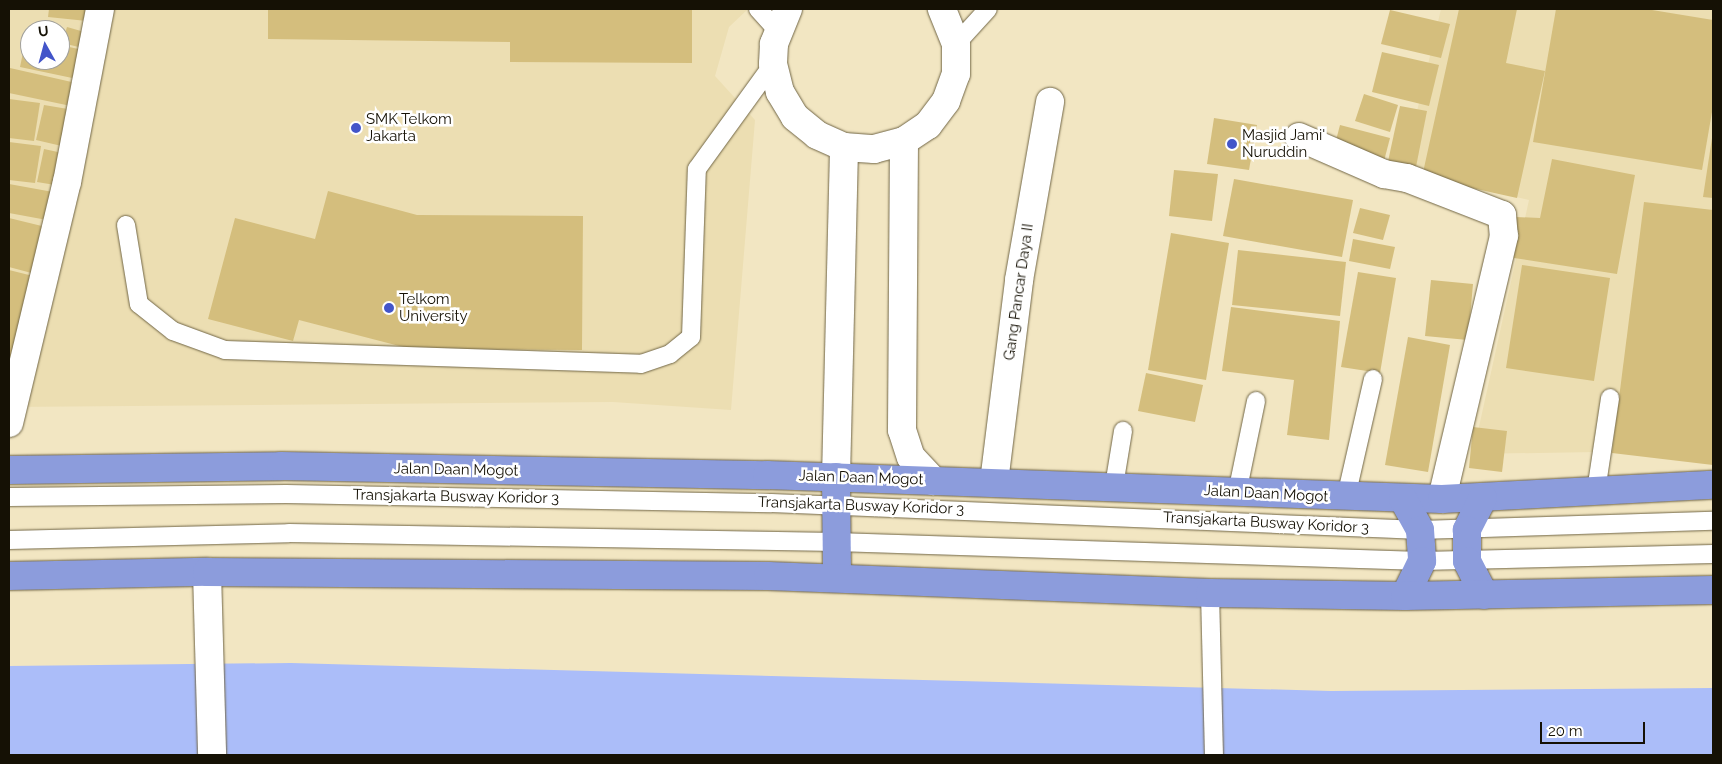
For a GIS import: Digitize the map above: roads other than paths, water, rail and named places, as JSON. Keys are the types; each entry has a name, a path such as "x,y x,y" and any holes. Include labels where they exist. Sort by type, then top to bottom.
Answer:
{"highway":[{"name":"Jalan Daan Mogot","path":"9,470 281,466 836,477 1114,486 1346,498 1403,499 1483,498 1713,485"},
{"path":"836,477 837,578"},
{"path":"1483,498 1467,530 1467,561 1484,595"},
{"path":"1403,499 1420,530 1422,561 1405,596"},
{"path":"9,576 207,572 837,578 1210,593 1405,596 1713,590"}],"street":[{"path":"9,423 67,182 100,9"},
{"path":"783,19 773,64 780,92 795,117 817,136 844,147 874,149 904,140 928,125 946,101 956,74 956,44 942,9"},
{"name":"Gang Pancar Daya II","path":"994,482 1019,280 1050,102"},
{"path":"1299,137 1384,174 1407,178 1502,215 1504,236 1442,499"},
{"path":"904,140 902,430 911,456 933,481"},
{"path":"836,477 844,147"},
{"path":"207,572 212,755"}],"lane":[{"path":"758,9 783,19"},
{"path":"956,44 988,9"},
{"path":"126,225 139,304 173,331 225,350 641,364 670,354 691,337 697,170 773,64"},
{"path":"1346,498 1373,379"},
{"path":"1596,491 1610,398"},
{"path":"1237,493 1256,401"},
{"path":"1114,486 1123,431"},
{"name":"Transjakarta Busway Koridor 3","path":"9,497 286,494 836,505 1420,530 1713,521"},
{"name":"Transjakarta Busway Koridor 3","path":"9,540 289,533 836,542 1422,561 1713,554"},
{"path":"1210,593 1214,755"}],"water":[{"path":"291,663 1331,691 1713,688 1713,755 9,755 9,666"}],"place":[{"name":"SMK Telkom Jakarta","path":"356,128"},
{"name":"Masjid Jami' Nuruddin","path":"1232,144"},
{"name":"Telkom University","path":"389,308"}]}
